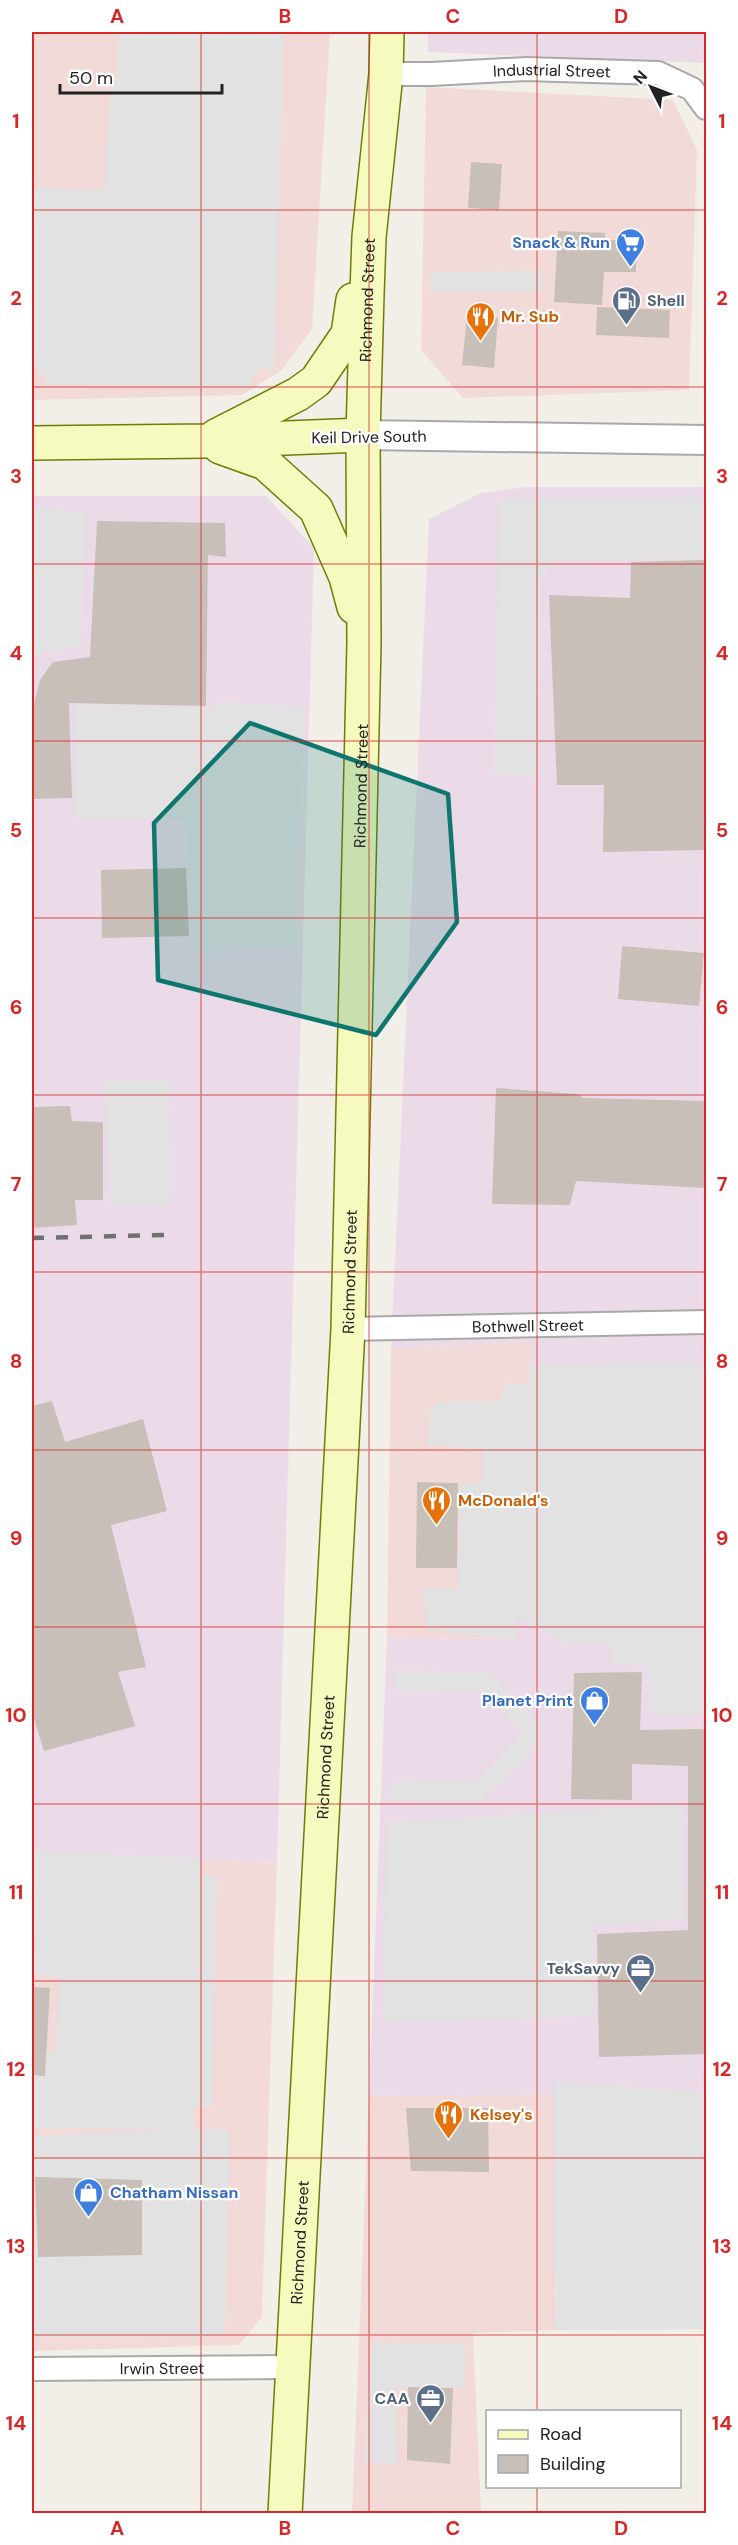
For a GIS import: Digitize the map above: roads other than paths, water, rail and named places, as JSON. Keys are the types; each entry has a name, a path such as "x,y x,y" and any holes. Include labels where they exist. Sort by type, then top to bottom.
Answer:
{"main road":[{"name":"Richmond Street","path":"285,2514 348,1329 364,643 363,435 369,237 386,74 387,32"},
{"path":"206,441 298,394 316,381 348,334 353,301 369,237"},
{"name":"Keil Drive South","path":"32,443 206,441 363,435"},
{"path":"206,441 265,463 316,509 346,577 364,643"}],"street":[{"name":"Industrial Street","path":"386,74 526,69 658,73 692,89 706,108"},
{"path":"706,423 706,440"},
{"name":"Keil Drive South","path":"363,435 706,440"},
{"name":"Bothwell Street","path":"348,1329 706,1322"},
{"name":"Irwin Street","path":"32,2369 294,2367"}],"railway":[{"path":"32,1238 166,1235"}],"place":[{"name":"Snack & Run","path":"631,268"},
{"name":"Shell","path":"626,326"},
{"name":"Mr. Sub","path":"480,342"},
{"name":"McDonald's","path":"437,1526"},
{"name":"Planet Print","path":"594,1726"},
{"name":"TekSavvy","path":"641,1994"},
{"name":"Kelsey's","path":"449,2140"},
{"name":"Chatham Nissan","path":"89,2218"},
{"name":"CAA","path":"430,2424"}]}
